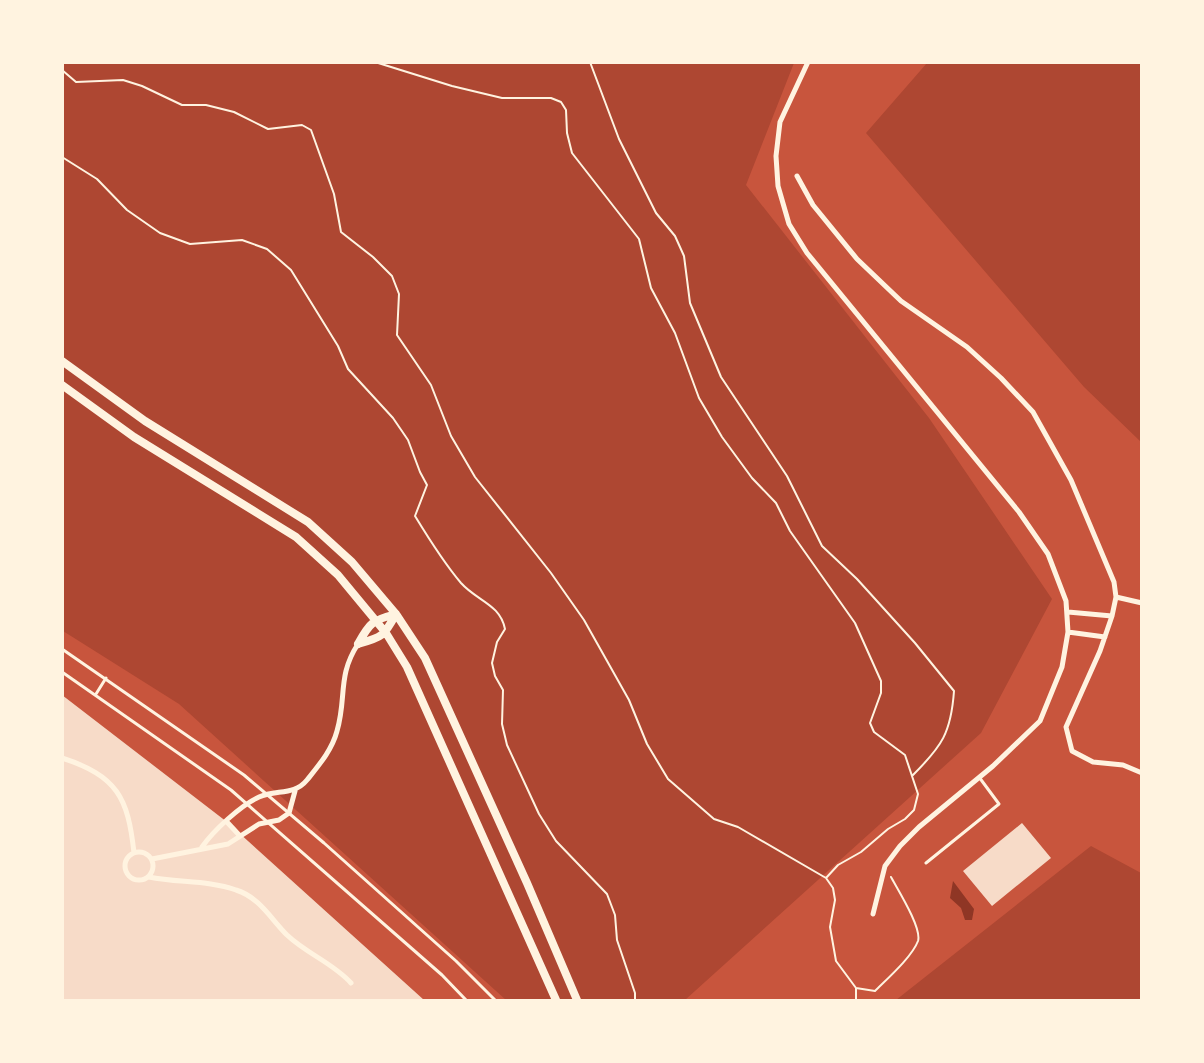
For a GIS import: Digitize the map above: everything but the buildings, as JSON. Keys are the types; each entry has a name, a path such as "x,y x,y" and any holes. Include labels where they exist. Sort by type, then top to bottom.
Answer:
{"main road":[{"path":"62,361 145,421 308,522 352,562 396,614 425,658 527,883 577,1000"},
{"path":"62,385 134,437 296,537 338,575 375,619 407,667 556,1000"},
{"path":"358,644 367,627 375,619 396,614"},
{"path":"358,644 375,639 386,633 396,614"}],"street":[{"path":"808,62 780,122 776,156 778,186 789,224 807,253 1019,512 1048,554 1068,612 1068,632 1062,668 1040,721 979,777 919,827 900,846 885,866 873,914"},
{"path":"797,176 813,205 857,259 900,300 967,347 1001,378 1033,412 1071,480 1114,582 1116,596 1105,636 1066,726 1072,751 1093,762 1123,765 1142,773"},
{"path":"1116,596 1142,603"},
{"path":"1068,612 1112,616"},
{"path":"1068,632 1105,636"},
{"path":"152,859 202,847 228,844 259,824 279,820 289,813 295,791 325,758 337,732 342,704 342,680 348,659 358,644"},
{"path":"62,758 102,775 114,787 127,810 134,853"},
{"path":"202,847 209,836 246,804 266,794 295,791"},
{"path":"226,822 240,836"},
{"path":"144,852 152,859 154,869 149,877 140,881 130,878 125,869 126,859 134,853 144,852"},
{"path":"149,877 168,881 208,883 238,890 263,906 288,935 339,970 351,983"}],"lane":[{"path":"62,649 244,775 456,961 495,1000"},
{"path":"62,672 231,790 442,975 466,1000"},
{"path":"96,694 106,678"},
{"path":"926,863 999,804 979,777"}],"path":[{"path":"375,62 452,86 502,98 551,98 561,102 566,110 567,133 572,153 639,239 651,288 675,333 699,398 722,437 752,478 776,503 790,531 855,623 882,681 881,693 870,723 878,736 896,746 905,755 918,794 914,810 905,820 888,829 861,852 838,866 826,878"},
{"path":"590,62 619,139 656,213 675,236 684,256 690,303 721,377 787,476 822,546 857,579 915,643 954,691 952,715 944,740 913,775"},
{"path":"62,70 76,82 123,80 142,86 182,105 206,105 234,112 268,129 302,125 312,130 334,194 341,232 373,257 392,276 399,294 397,335 431,385 451,436 475,477 551,573 584,620 625,692 647,744 668,779 714,819 738,827 826,878 833,888 835,900 830,927 836,961 856,988 856,1000"},
{"path":"62,157 98,179 127,210 160,233 190,244 242,240 267,249 291,270 338,346 348,368 394,418 427,485 415,516 461,583 479,599 493,606 502,618 505,629 497,642 492,663 495,676 503,690 502,724 507,745 538,814 556,842 607,894 615,914 617,940 635,993 635,1000"},
{"path":"856,988 875,991 908,956 918,940 917,928 885,866"}],"shaded area":[{"path":"62,63 794,63 746,185 929,418 1052,599 981,733 685,1000 506,1000 179,704 63,631"},
{"path":"927,63 1141,63 1141,442 1084,387 866,133"},
{"path":"1091,846 1141,873 1141,1000 896,1000"},
{"path":"953,881 974,909 972,920 965,920 961,908 950,898"}]}
